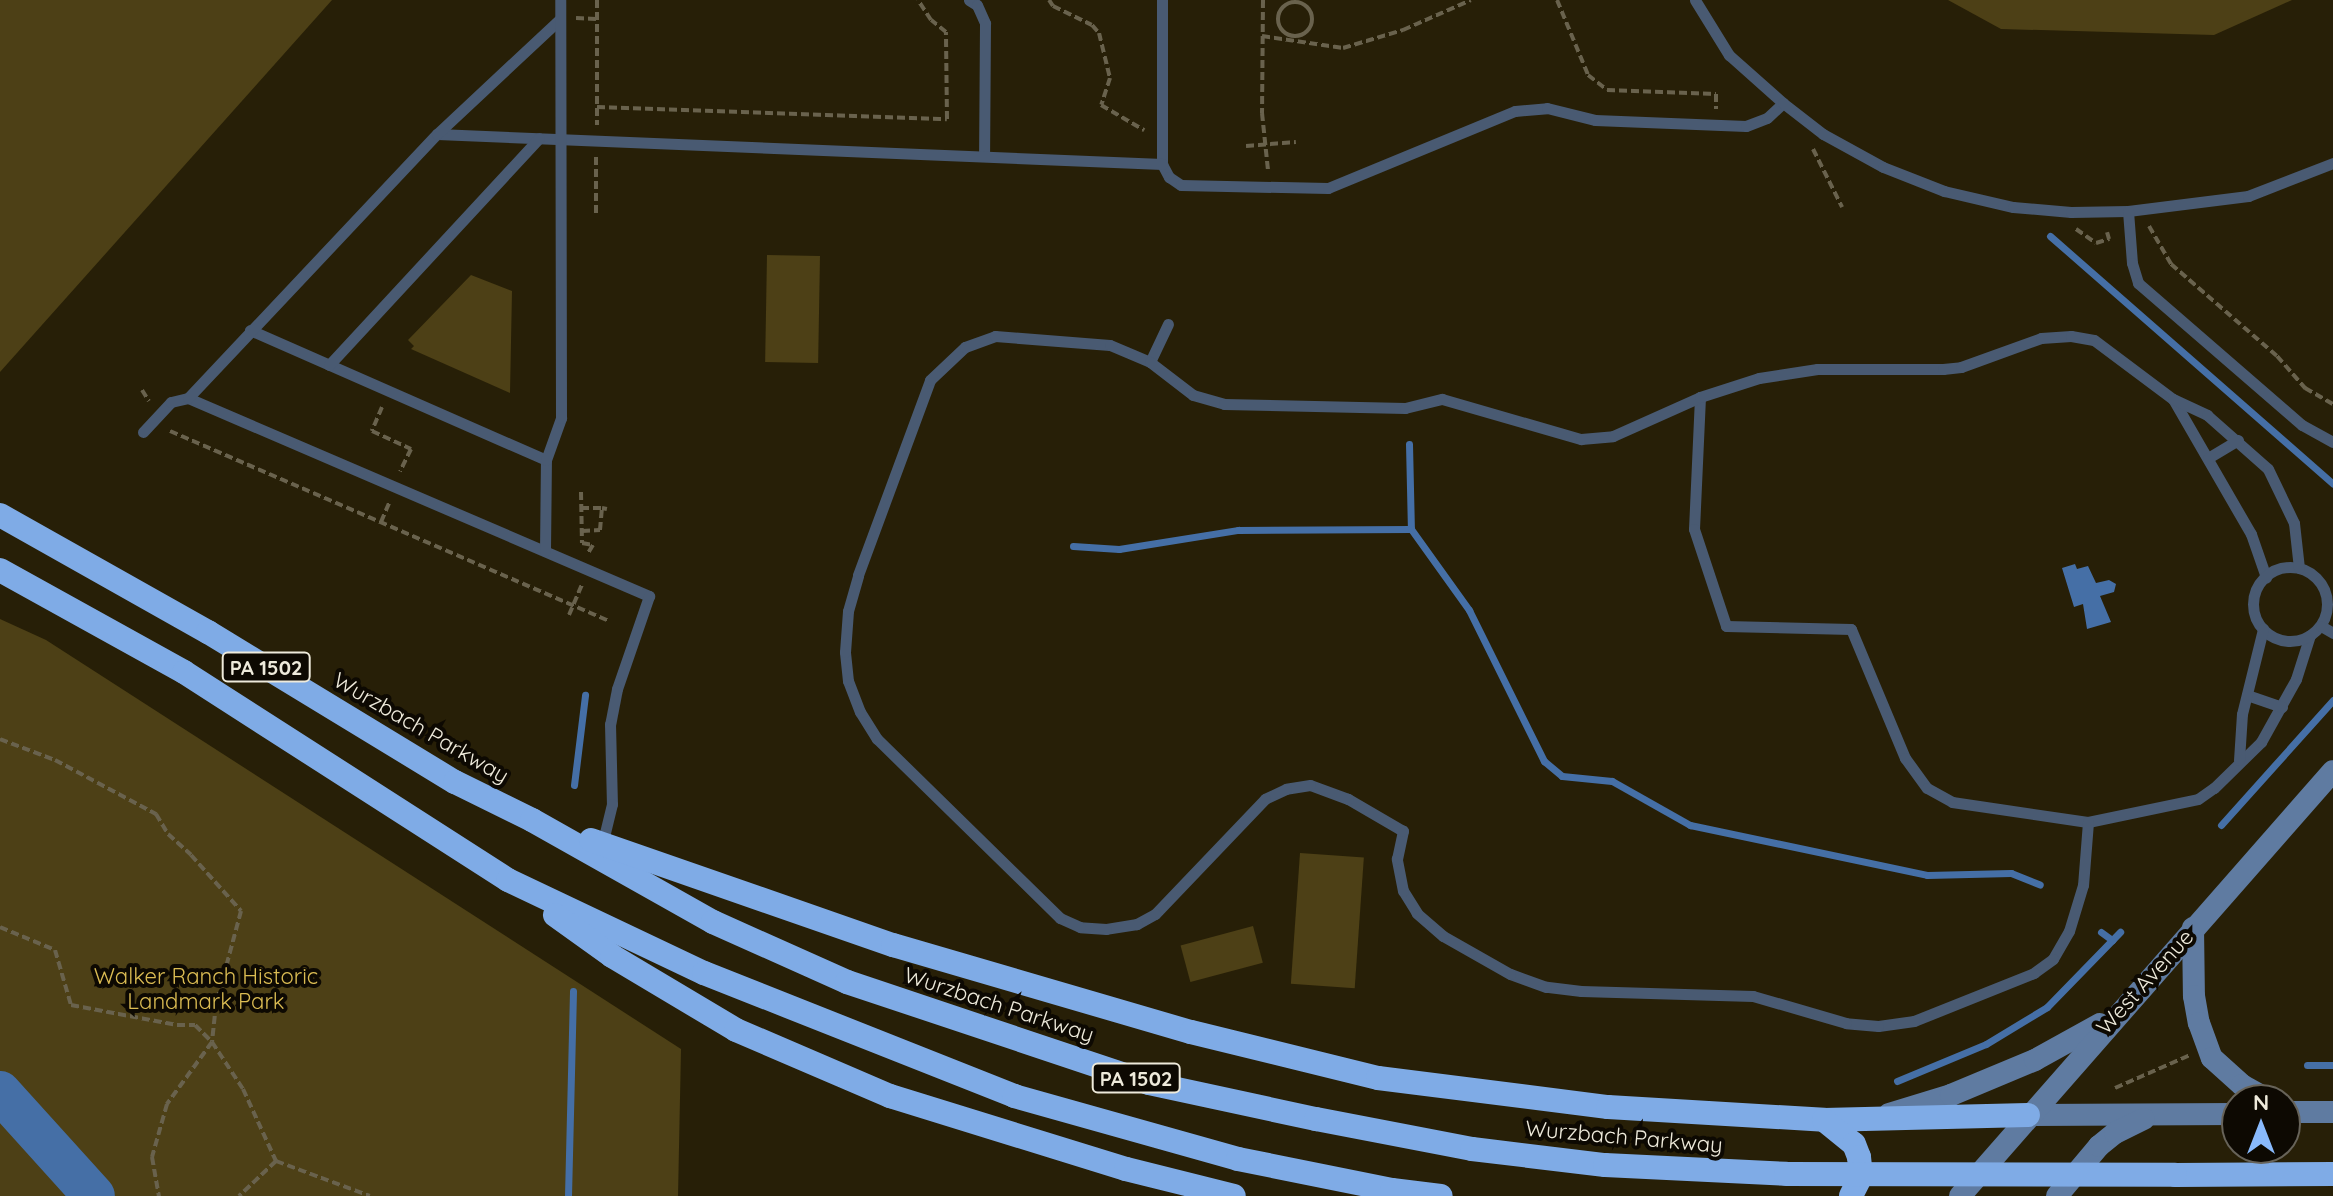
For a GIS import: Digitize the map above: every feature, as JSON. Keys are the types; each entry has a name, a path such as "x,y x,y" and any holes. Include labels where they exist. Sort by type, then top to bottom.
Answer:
{"highway":[{"name":"Wurzbach Parkway","path":"0,515 208,632 455,782 532,820 713,922 847,982 1149,1083 1472,1149 1605,1165 1786,1174 2333,1174"},
{"name":"PA 1502","path":"0,570 184,672 508,880 718,979 1014,1096 1238,1159 1392,1190 1441,1196"},
{"path":"532,820 893,945 1191,1032 1378,1078 1608,1107 1824,1120 2028,1115"},
{"path":"508,880 612,956 736,1030 890,1096 1126,1169 1234,1196"},
{"path":"1824,1120 1854,1144 1859,1157 1861,1176 1851,1196"}],"main road":[{"name":"West Avenue","path":"1960,1196 2333,771"},
{"path":"2193,928 2194,996 2199,1023 2212,1058 2241,1084"},
{"path":"1869,1120 1951,1095 2035,1060 2115,1016"},
{"path":"2301,1111 2333,1112"},
{"path":"2028,1115 2221,1115"},
{"path":"2057,1196 2099,1146 2115,1133 2149,1117"}],"lane":[{"path":"545,551 546,460 561,418 560,0"},
{"path":"969,0 977,5 985,23 984,156"},
{"path":"1162,0 1162,164 1169,177 1181,185 1328,188 1515,111 1547,108 1595,120 1746,126 1767,118 1783,103"},
{"path":"1695,0 1729,55 1823,134 1883,167 1944,191 2013,207 2071,212 2128,211 2248,196 2333,163"},
{"path":"143,432 171,402 188,398 437,134 559,20"},
{"path":"437,134 1162,164"},
{"path":"329,365 539,138"},
{"path":"2128,211 2132,263 2138,283 2145,291 2302,425 2333,442"},
{"path":"1150,362 1168,324"},
{"path":"250,330 546,460"},
{"path":"2088,822 2083,885 2069,931 2053,959 2034,973 1914,1021 1878,1026 1846,1023 1753,996 1581,991 1546,987 1510,974 1443,936 1417,913 1403,891 1397,859 1403,831 1348,799 1310,785 1286,789 1265,799 1155,914 1137,924 1080,927 1060,918 877,739 860,712 848,681 845,652 848,611 930,380 965,347 995,336 1110,345 1150,362 1193,395 1224,404 1405,408 1442,399 1581,439 1613,436 1700,397 1759,378 1817,369 1961,367 2041,338 2071,336 2094,340 2173,399 2207,415 2268,469 2294,523 2299,568"},
{"path":"1700,397 1694,529 1726,626 1851,629 1905,758 1927,788 1952,802 2088,822 2198,799 2214,788 2239,760 2261,742 2296,679 2310,635"},
{"path":"188,398 649,596 614,700 610,724 614,787 602,845"},
{"path":"2173,399 2251,534 2266,577"},
{"path":"2208,458 2238,440"},
{"path":"2239,760 2247,695 2263,629 2254,608 2254,596 2266,577 2287,567 2312,574 2330,599 2321,626 2310,635 2286,641 2263,629"},
{"path":"2321,626 2333,633"},
{"path":"2247,695 2282,707"}],"path":[{"path":"597,0 597,127"},
{"path":"597,107 947,119 946,32 931,20 918,0"},
{"path":"1049,0 1053,6 1092,25 1099,33 1110,78 1101,105 1144,130"},
{"path":"1263,0 1268,173"},
{"path":"1262,36 1297,37 1307,30 1311,20 1304,5 1292,1 1280,11 1278,21 1287,34 1297,37 1326,47 1361,44 1418,25 1471,0"},
{"path":"1557,0 1588,75 1607,90 1716,94 1717,113"},
{"path":"576,18 596,19"},
{"path":"1246,146 1296,142"},
{"path":"1805,142 1812,147 1842,207"},
{"path":"596,157 596,217"},
{"path":"2149,226 2171,264 2277,356 2305,388 2333,404"},
{"path":"2066,228 2075,228 2096,243 2109,239 2107,232"},
{"path":"142,390 150,403"},
{"path":"383,405 372,431 411,449 400,474"},
{"path":"170,431 610,621"},
{"path":"581,492 582,543 593,545 586,555"},
{"path":"381,522 390,501"},
{"path":"581,508 604,509 600,530 582,531"},
{"path":"569,615 582,585"},
{"path":"0,739 55,760 156,814 168,834 241,911 216,1004 212,1042 167,1104 152,1157 159,1196"},
{"path":"0,927 55,950 71,1005 177,1025 195,1025 212,1042 243,1089 276,1161 370,1196"},
{"path":"2115,1088 2193,1053"},
{"path":"239,1196 276,1161"}],"green space":[{"path":"0,0 332,0 0,372"},
{"path":"1948,0 2292,0 2214,35 2001,29"},
{"path":"767,255 820,256 818,363 765,362"},
{"path":"471,275 512,291 510,393 411,349 414,346 408,340"},
{"name":"Walker Ranch Historic Landmark Park","path":"0,619 46,640 681,1049 678,1196 0,1196"},
{"path":"1300,853 1364,857 1355,988 1291,984"},
{"path":"1253,926 1263,963 1190,982 1181,945"}],"water":[{"path":"2075,564 2077,569 2088,566 2096,583 2109,580 2116,584 2114,592 2100,596 2111,622 2087,629 2083,604 2074,607 2062,568"}],"waterway":[{"path":"2050,236 2333,484"},
{"path":"1409,444 1411,529"},
{"path":"1073,546 1119,549 1238,530 1411,529 1469,610 1544,761 1562,776 1612,781 1690,825 1927,875 2011,873 2040,885"},
{"path":"574,785 585,695"},
{"path":"2221,825 2333,700"},
{"path":"2101,932 2112,940"},
{"path":"1897,1081 1986,1044 2047,1007 2120,932"},
{"path":"568,1196 573,991"},
{"path":"2307,1065 2333,1065"},
{"path":"0,1092 94,1196"}]}
